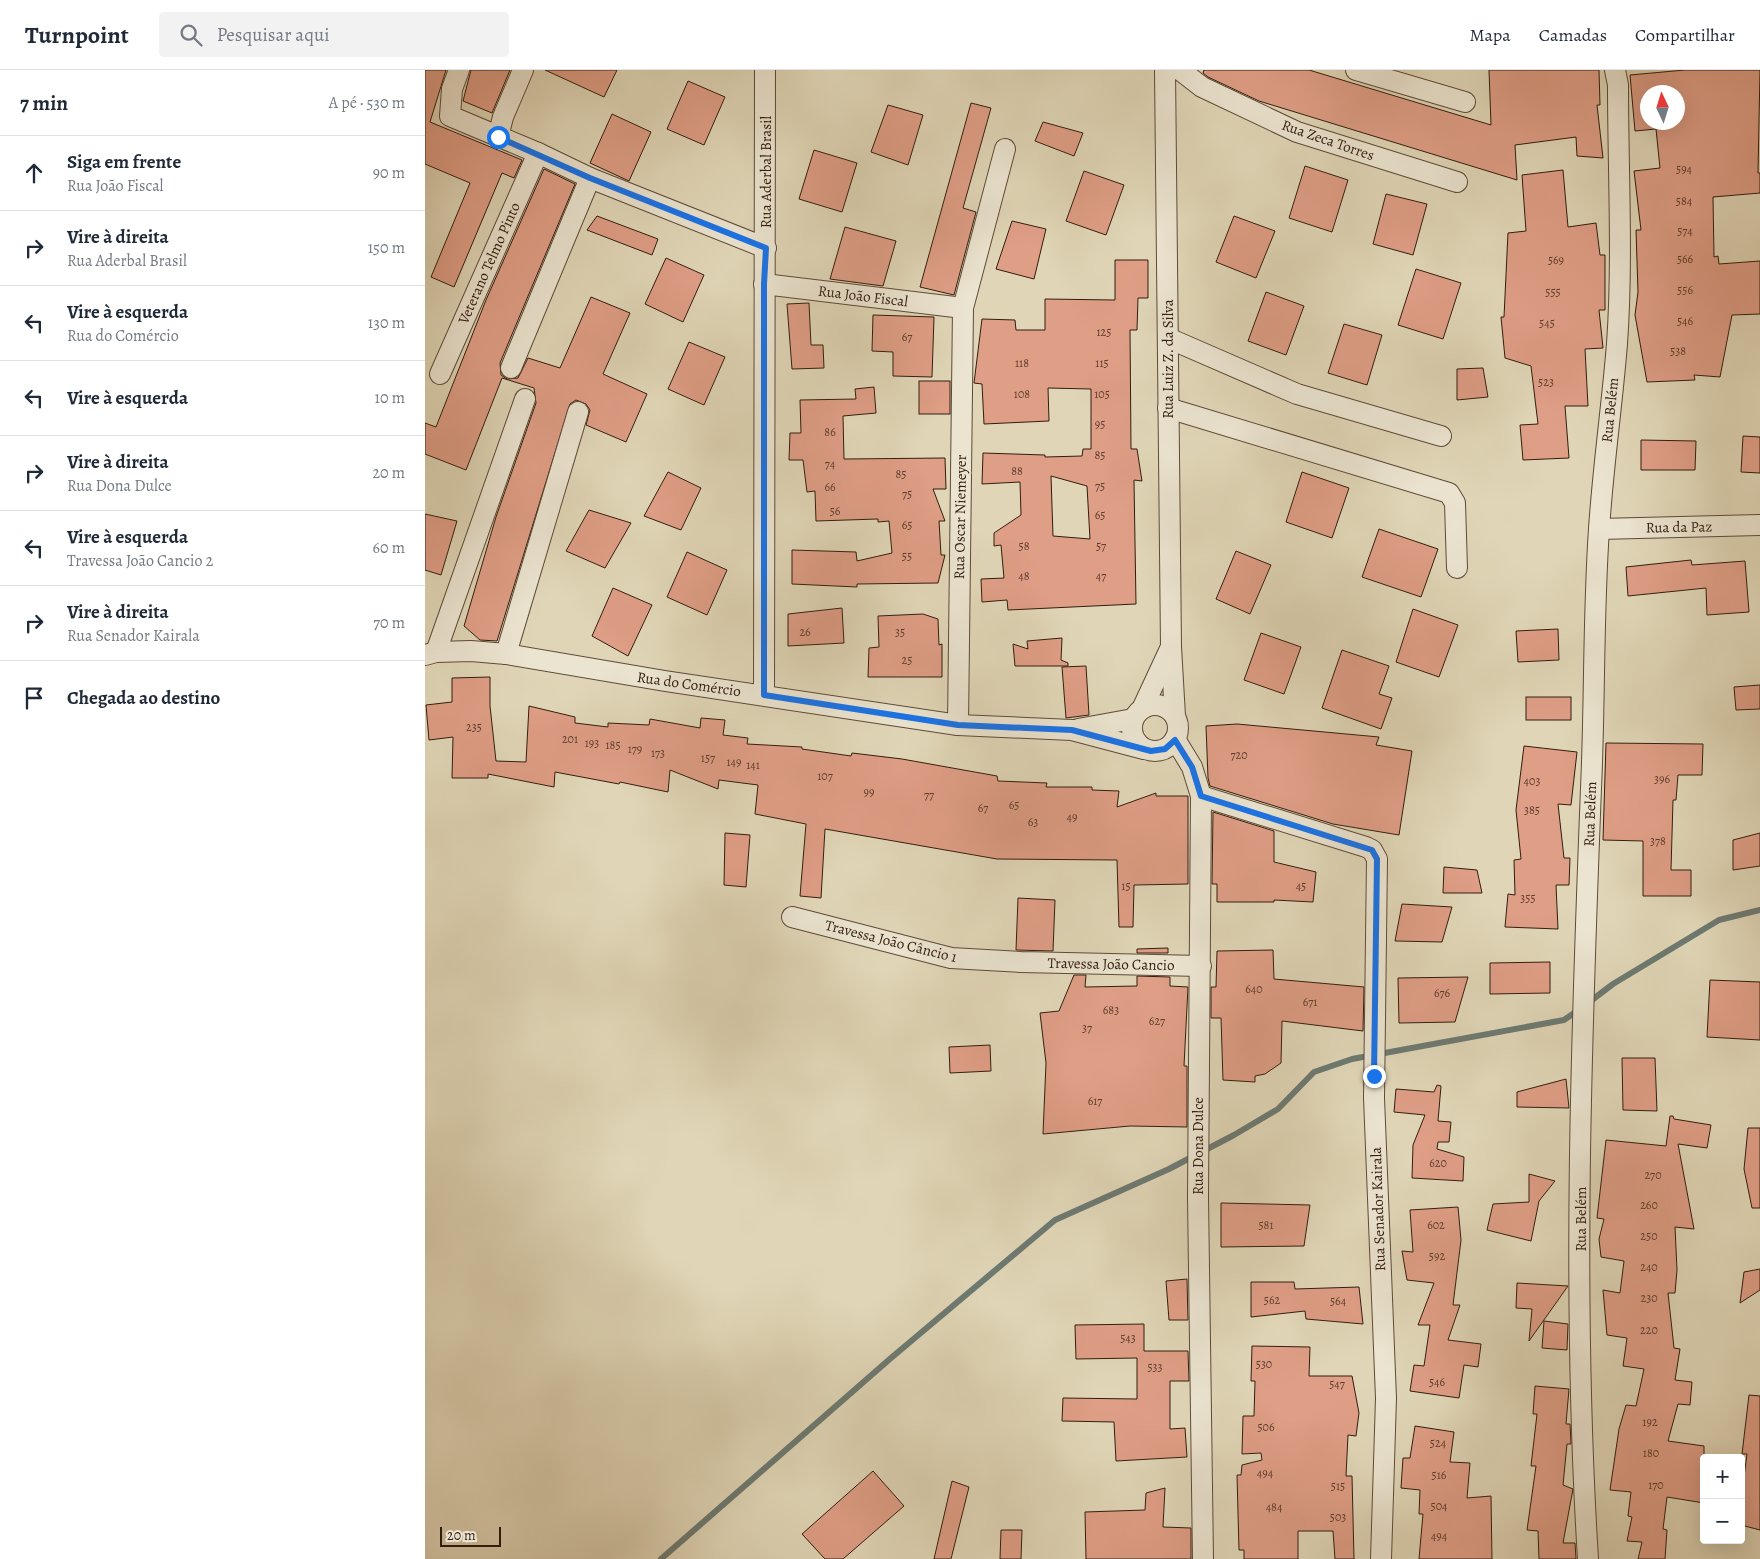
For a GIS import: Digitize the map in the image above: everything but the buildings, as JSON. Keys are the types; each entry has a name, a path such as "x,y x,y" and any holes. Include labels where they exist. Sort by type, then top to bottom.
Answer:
{"street":[{"path":"459,70 453,89 450,116 538,153 590,178 766,248"},
{"path":"498,137 503,117 523,70"},
{"name":"Rua Aderbal Brasil","path":"764,695 765,70"},
{"name":"Rua Luiz Z. da Silva","path":"1165,70 1171,647 1175,716"},
{"name":"Rua Zeca Torres","path":"1180,70 1202,87 1297,132 1457,182"},
{"path":"1356,70 1465,102"},
{"name":"Rua Belém","path":"1587,1559 1583,1490 1580,1307 1582,1022 1595,710 1599,529 1617,343 1620,280 1617,85 1615,70"},
{"name":"Rua Oscar Niemeyer","path":"958,725 963,308 1005,149"},
{"name":"Veterano Telmo Pinto","path":"440,374 538,153"},
{"path":"511,368 590,178"},
{"name":"Rua João Fiscal","path":"764,284 963,308"},
{"path":"1168,338 1297,394 1441,436"},
{"path":"431,653 525,398"},
{"path":"1168,408 1449,493 1455,502 1457,568"},
{"path":"506,654 578,412"},
{"name":"Rua da Paz","path":"1599,529 1760,525"},
{"name":"Rua Luiz Z. da Silva","path":"1138,713 1171,647"},
{"name":"Rua do Comércio","path":"431,653 506,654 665,681 958,725 1072,730 1144,749"},
{"path":"1150,705 1164,706 1175,716 1178,727 1175,740 1165,749 1151,751 1144,749 1134,739 1132,733 1138,713 1150,705"},
{"name":"Rua do Comércio","path":"1072,730 1138,713"},
{"name":"Rua Dona Dulce","path":"1175,740 1192,767 1201,796 1198,1180 1203,1559"},
{"name":"Rua Senador Kairala","path":"1201,796 1366,847 1372,850 1377,859 1374,1076 1386,1398 1381,1559"},
{"name":"Travessa João Câncio 1","path":"792,917 951,958 1021,962"},
{"name":"Travessa João Cancio","path":"1021,962 1201,966"}],"waterway":[{"path":"1588,1003 1613,984 1719,920 1760,910"},
{"path":"661,1559 891,1358 1055,1220 1169,1169 1234,1135 1278,1109 1314,1072 1352,1059 1564,1020 1580,1009"}],"route":[{"path":"498,137 538,153 590,178 766,248 764,284 764,695 958,725 1072,730 1151,751 1165,749 1175,740 1192,767 1201,796 1372,850 1377,859 1374,1076"}]}
